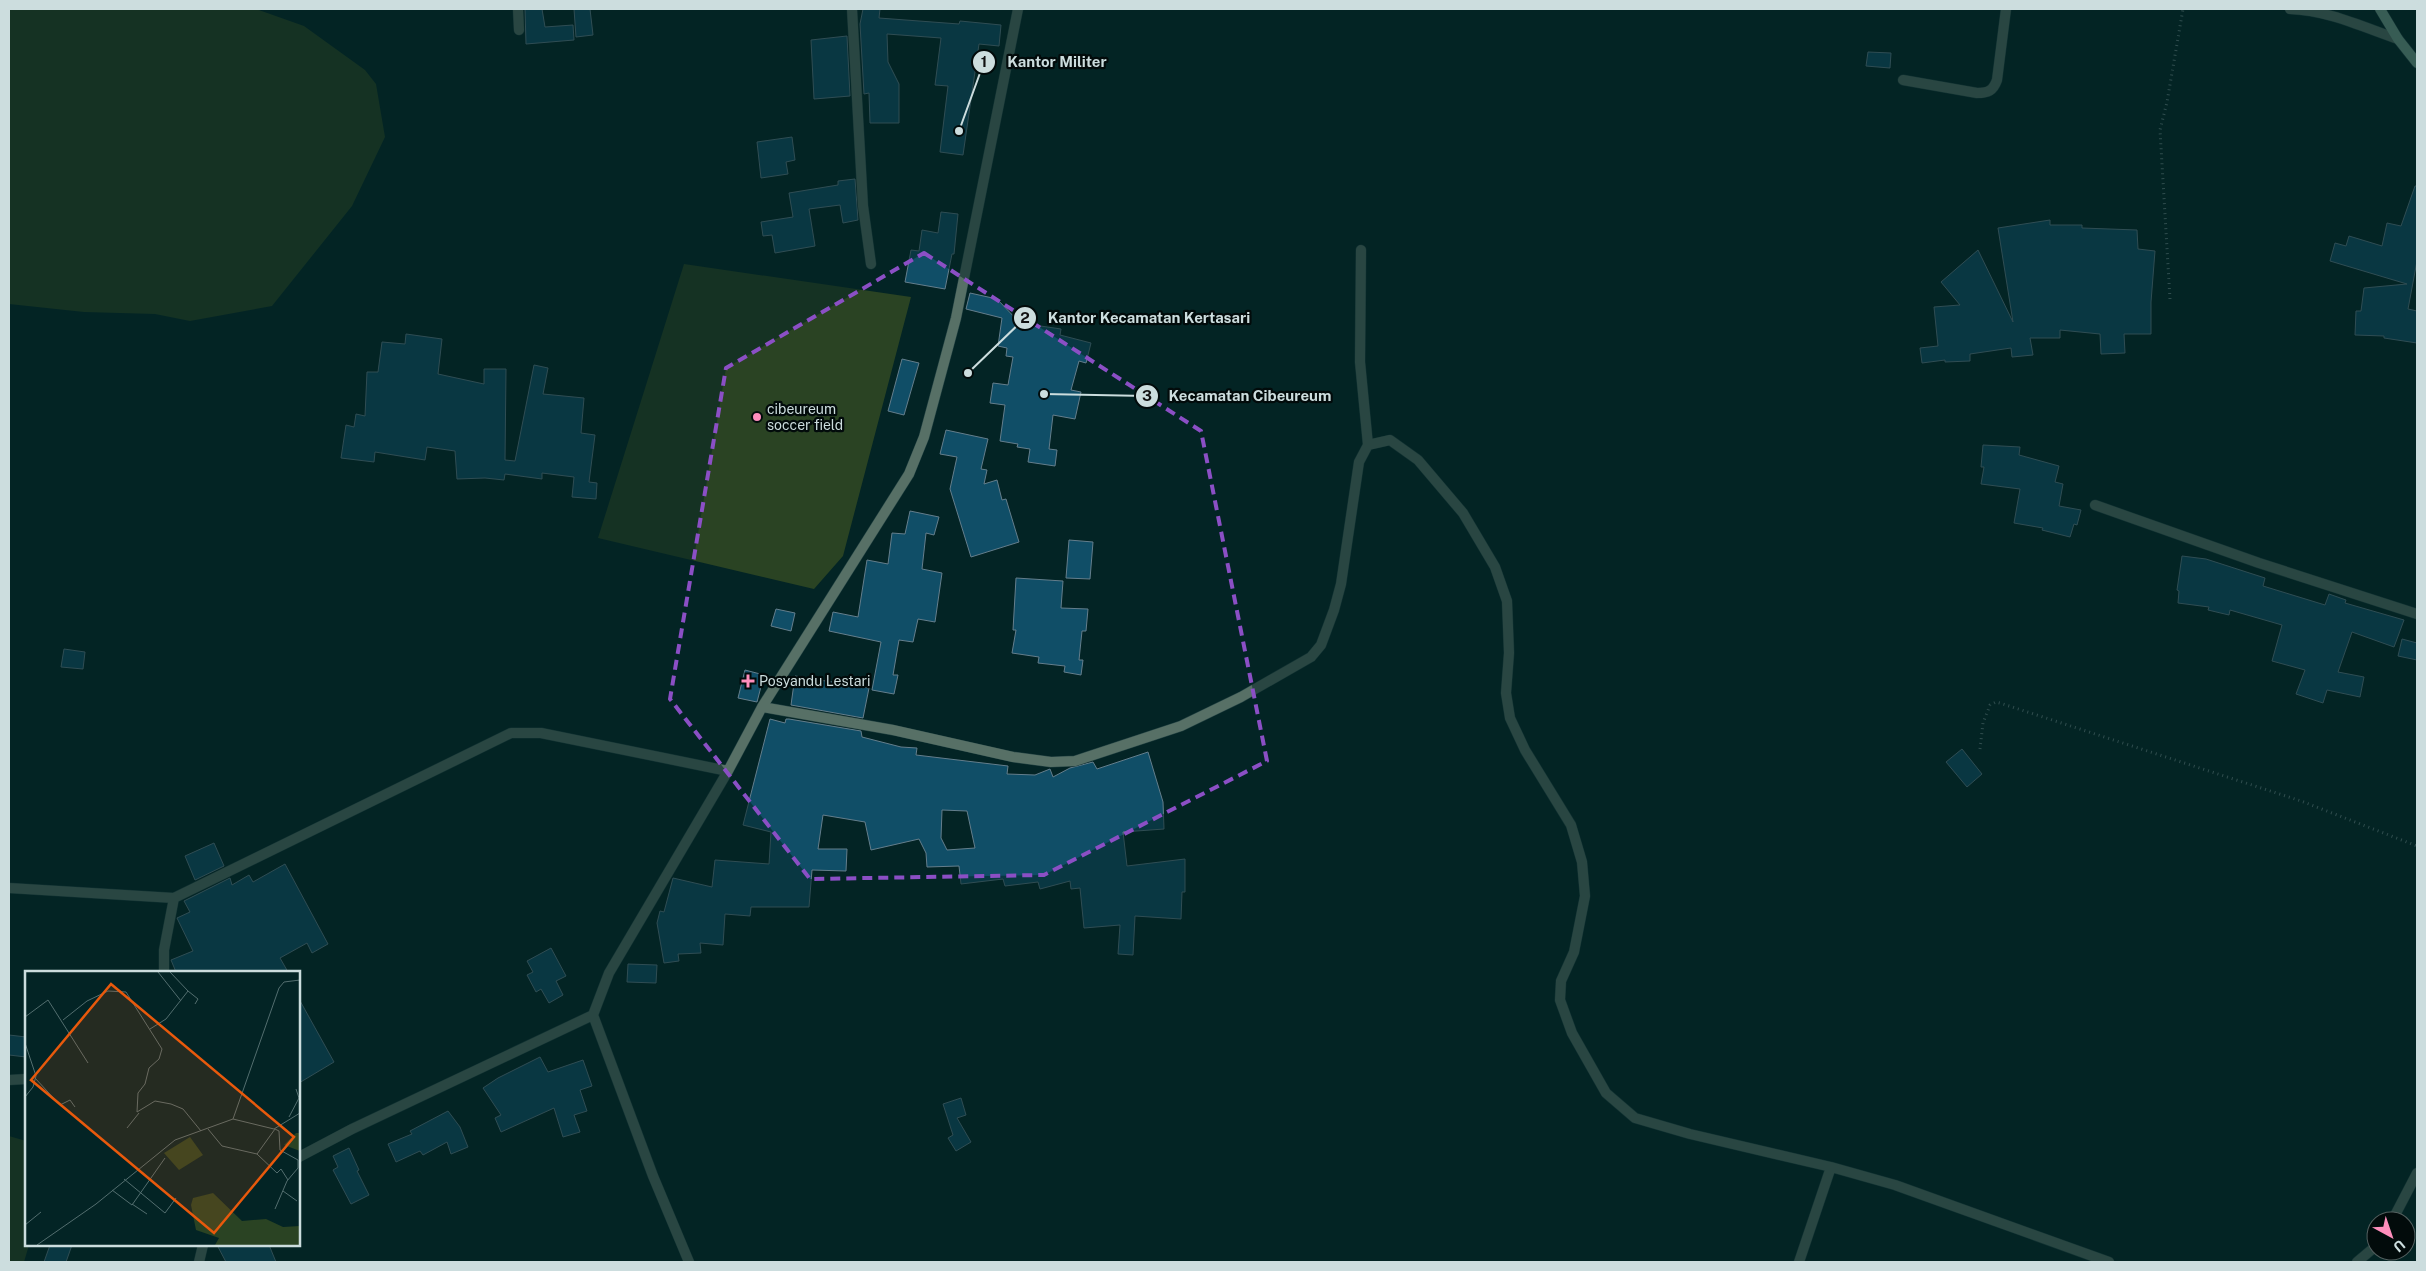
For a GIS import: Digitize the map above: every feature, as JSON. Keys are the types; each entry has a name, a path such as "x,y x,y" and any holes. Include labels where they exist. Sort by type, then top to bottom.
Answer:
{"main road":[{"path":"2380,9 2398,39 2417,63"}],"street":[{"path":"518,9 519,30"},
{"path":"852,9 863,206 871,264"},
{"path":"690,1262 653,1176 594,1015 609,973 728,771 762,707 909,474 924,437 956,318 1018,9"},
{"path":"1903,80 1977,93 1986,93 1994,88 1997,80 2006,9"},
{"path":"2290,9 2318,12 2398,39"},
{"path":"762,707 867,725 1013,758 1051,762 1075,761 1182,726 1241,697 1311,657 1320,645 1339,591 1359,462 1368,445 1360,362 1361,250"},
{"path":"1368,445 1390,440 1418,460 1463,513 1495,567 1507,601 1509,653 1506,693 1510,718 1525,750 1571,825 1582,862 1585,896 1574,952 1561,981 1560,1000 1572,1033 1606,1093 1635,1118 1895,1185 2109,1262"},
{"path":"2094,505 2259,563 2417,614"},
{"path":"9,888 174,898 511,733 541,733 728,771"},
{"path":"164,971 164,950 174,898"},
{"path":"300,1156 352,1129 594,1015"},
{"path":"9,1080 25,1079"},
{"path":"1799,1262 1831,1167"},
{"path":"2397,1211 2417,1173"},
{"path":"199,1262 203,1246"}],"path":[{"path":"2170,299 2160,130 2168,102 2183,9"},
{"path":"1980,749 1984,723 1990,705 1996,702 2301,801 2417,846"}],"highlighted area":[{"path":"924,253 1201,431 1267,761 1044,875 810,879 670,699 726,368"}],"green space":[{"path":"9,9 256,9 304,26 365,70 376,84 385,137 352,206 272,306 190,321 155,314 84,312 9,304"},
{"name":"cibeureum soccer field","path":"684,264 911,297 843,556 814,589 598,538"},
{"path":"9,1136 25,1141 25,1246 29,1246 24,1262 9,1262"}],"building":[{"path":"525,9 542,9 545,27 573,25 574,40 526,44"},
{"path":"574,9 590,9 593,35 576,37"},
{"path":"863,9 880,9 879,18 959,24 960,21 1001,25 999,46 979,44 963,155 940,152 948,86 935,85 941,38 887,34 888,62 899,84 899,123 870,123 869,93 864,94 860,24"},
{"path":"847,36 850,96 814,99 811,40"},
{"path":"1868,52 1891,53 1890,68 1866,66"},
{"path":"792,137 795,160 786,162 788,174 761,178 757,142"},
{"path":"855,179 858,220 843,223 840,205 809,209 815,246 775,253 772,235 763,236 761,222 793,217 789,193 838,185 838,181"},
{"path":"2415,186 2417,186 2417,261 2408,309 2417,311 2417,343 2384,338 2384,336 2355,335 2356,311 2361,311 2364,288 2407,284 2330,261 2335,243 2346,246 2349,236 2382,246 2387,223 2401,226"},
{"path":"941,212 958,214 954,254 952,254 945,289 905,282 911,250 919,251 922,230 938,233"},
{"path":"2050,220 2050,225 2082,225 2082,228 2137,230 2138,249 2155,251 2151,302 2151,334 2124,334 2125,353 2101,354 2100,334 2060,330 2060,338 2030,338 2033,355 2012,357 2011,348 1970,354 1970,361 1945,362 1945,360 1922,363 1920,348 1938,346 1934,307 1960,305 1941,282 1978,250 2013,322 1998,228"},
{"path":"970,293 997,299 1020,323 1061,329 1060,335 1091,343 1086,363 1079,361 1071,390 1081,392 1075,419 1053,415 1049,449 1057,450 1055,466 1028,462 1030,449 1017,447 1018,444 1000,441 1005,405 990,403 993,383 1008,385 1013,357 1006,356 1007,348 998,346 1002,318 966,309"},
{"path":"406,334 442,339 438,374 484,384 484,369 506,369 505,460 515,461 534,365 548,368 543,394 584,398 581,433 595,435 589,482 597,483 596,499 572,497 574,477 542,473 542,479 505,474 504,480 485,478 457,479 455,451 427,447 425,460 375,452 374,462 341,458 346,425 354,427 356,414 365,416 367,372 378,372 382,342 405,344"},
{"path":"902,359 919,363 904,415 888,411"},
{"path":"946,430 988,439 981,469 987,470 984,484 997,480 1002,500 1006,499 1019,542 971,557 950,489 957,457 940,454"},
{"path":"1983,445 2020,447 2019,455 2059,466 2055,482 2063,484 2059,506 2081,510 2077,525 2074,524 2070,537 2042,530 2043,528 2014,523 2020,489 1981,484 1984,467 1981,467"},
{"path":"910,511 939,517 934,535 926,533 922,569 942,573 935,622 918,619 913,642 899,640 893,675 898,675 894,694 872,690 881,642 829,631 833,612 858,617 867,560 888,564 892,533 905,534"},
{"path":"1069,540 1093,542 1090,579 1066,578"},
{"path":"2182,556 2206,559 2265,578 2263,586 2325,605 2329,594 2346,600 2345,603 2404,620 2394,647 2352,632 2338,672 2364,677 2360,697 2327,690 2323,703 2296,694 2305,670 2272,661 2282,625 2230,610 2229,615 2208,610 2209,607 2178,603 2179,591 2177,590"},
{"path":"1016,578 1063,581 1061,608 1088,609 1086,631 1082,631 1079,660 1083,660 1081,675 1064,672 1065,666 1038,663 1039,657 1012,653 1016,630 1013,630"},
{"path":"776,609 795,613 791,631 771,626"},
{"path":"2402,639 2417,643 2417,660 2398,656"},
{"path":"64,649 85,652 83,669 61,667"},
{"path":"745,670 764,675 757,702 738,698"},
{"path":"795,676 869,688 863,718 791,705"},
{"path":"770,719 785,723 786,719 789,719 861,731 862,737 901,747 917,748 916,755 1008,766 1007,774 1035,775 1050,769 1053,777 1070,768 1093,762 1097,769 1148,752 1163,802 1164,829 1123,832 1127,866 1185,859 1185,892 1182,892 1181,919 1135,916 1133,955 1118,954 1120,925 1084,928 1080,888 1071,889 1070,881 1040,889 1038,882 1005,886 1003,879 961,884 959,866 927,867 926,853 919,839 871,850 865,822 823,815 818,849 847,849 846,871 812,870 809,907 751,907 750,916 725,914 723,945 700,943 701,953 678,954 679,961 664,963 657,923 660,911 664,912 673,878 712,887 715,860 769,864 771,832 743,825","holes":["942,810 967,811 975,848 947,850 941,838"]},
{"path":"1962,749 1982,774 1967,787 1946,762"},
{"path":"214,843 224,866 195,880 185,856"},
{"path":"285,864 328,944 312,953 307,943 280,958 287,971 176,971 171,960 193,951 177,918 190,912 184,901 230,878 232,885 249,875 253,882"},
{"path":"551,948 566,976 556,981 563,995 549,1003 541,989 536,992 527,975 533,972 527,961"},
{"path":"628,964 657,965 656,983 627,982"},
{"path":"300,1001 334,1062 300,1082"},
{"path":"9,1035 25,1037 25,1057 9,1055"},
{"path":"540,1057 548,1072 583,1060 592,1086 580,1090 587,1111 574,1115 580,1132 563,1137 554,1108 501,1132 495,1118 501,1115 483,1088 498,1078"},
{"path":"961,1098 966,1115 957,1118 971,1142 956,1151 948,1138 953,1135 943,1104"},
{"path":"448,1111 460,1127 468,1147 451,1154 447,1142 423,1155 420,1151 396,1162 388,1144 412,1134 410,1131"},
{"path":"349,1148 359,1170 357,1171 369,1195 351,1204 333,1170 338,1167 333,1156"},
{"path":"50,1246 72,1246 66,1262 44,1262"},
{"path":"218,1246 269,1246 276,1262 226,1262"}],"place":[{"name":"Kantor Militer","path":"959,131"},
{"name":"Kantor Kecamatan Kertasari","path":"968,373"},
{"name":"Kecamatan Cibeureum","path":"1044,394"},
{"name":"cibeureum soccer field","path":"757,417"},
{"name":"Posyandu Lestari","path":"748,681"}]}
